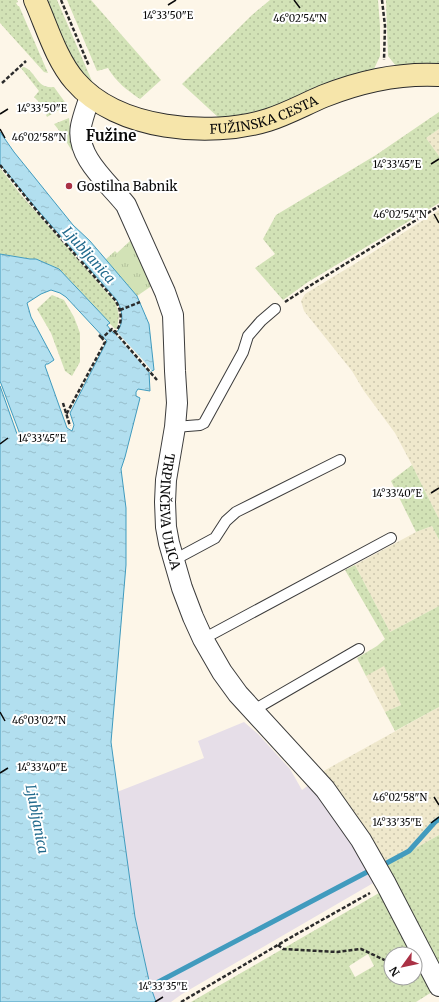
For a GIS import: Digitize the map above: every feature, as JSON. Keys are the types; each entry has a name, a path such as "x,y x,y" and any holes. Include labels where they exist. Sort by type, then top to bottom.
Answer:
{"street":[{"path":"35,0 62,61 75,81 90,96"},
{"name":"FUŽINSKA CESTA","path":"90,96 110,108 148,122 190,129 221,129 268,120 337,91 366,83 418,75 439,75"},
{"name":"TRPINČEVA ULICA","path":"90,96 81,127 81,141 84,150 98,171 126,205 155,269 173,315 174,371 177,403 175,426 166,480 165,502 166,526 182,588 203,639 222,672 252,710 325,789 361,840 386,884 439,986"}],"lane":[{"path":"175,426 200,425 204,423 243,352 248,336 261,321 275,309"},
{"path":"174,560 215,538 226,521 236,512 340,460"},
{"path":"203,639 391,538"},
{"path":"252,710 359,649"}],"path":[{"path":"61,0 90,68"},
{"path":"382,0 385,26 384,54 386,79"},
{"path":"2,83 26,60"},
{"path":"0,165 41,216 115,300 120,310 120,323 115,332"},
{"path":"275,309 439,206"},
{"path":"120,310 140,302"},
{"path":"103,338 112,329 151,371"},
{"path":"66,414 105,342 99,335"},
{"path":"63,404 70,426"},
{"path":"181,1002 386,884"},
{"path":"278,945 283,949 337,952 361,949 383,959"}],"shaded area":[{"path":"439,129 439,156 426,138"},
{"path":"439,210 439,519 395,433 364,391 352,371 304,311 301,301 305,294"},
{"path":"432,526 439,540 439,606 390,632 355,565 416,532"},
{"path":"384,665 401,705 385,712 366,676"},
{"path":"439,707 439,835 385,865 320,773"},
{"path":"244,722 258,734 290,769 302,790 310,784 345,831 375,882 182,994 171,1002 156,1002 150,985 135,917 117,792 204,758 198,741"}],"green space":[{"path":"0,0 17,0 18,2 16,3 19,6 48,73 44,72 0,23"},
{"path":"49,0 57,0 95,88 74,65 46,3"},
{"path":"67,0 91,0 161,80 140,99 118,82 108,68 97,71"},
{"path":"270,0 378,0 380,56 374,69 335,79 286,102 266,109 219,118 182,84 252,15"},
{"path":"386,0 439,0 439,64 396,66 388,56"},
{"path":"24,67 32,73 40,83 48,87 54,87 67,105 47,117 46,115 49,112 34,97 39,91 21,68"},
{"path":"439,112 439,129 426,138 439,156 439,203 308,282 283,300 255,268 275,254 263,239 276,215 376,155"},
{"path":"69,118 72,151 54,124"},
{"path":"0,168 21,195 116,303 119,316 117,328 115,329 59,269 36,259 0,254"},
{"path":"131,240 153,285 137,296 105,260 115,251 117,253"},
{"path":"52,295 64,300 74,317 80,333 80,362 72,376 65,371 51,333 37,309"},
{"path":"412,465 439,519 439,540 432,526 416,532 391,481"},
{"path":"355,565 390,632 439,606 439,707 395,731 385,712 401,705 384,666 366,676 357,658 377,646 385,639 345,570"},
{"path":"439,835 439,968 385,865"},
{"path":"379,893 385,898 409,946 383,946 383,986 423,986 423,974 432,992 416,1002 191,1002","holes":["368,954 374,966 355,977 349,966"]}],"water":[{"name":"Ljubljanica","path":"0,132 14,152 73,225 90,241 137,296 149,324 154,370 149,372 150,391 138,389 136,392 136,396 140,398 121,469 126,508 126,565 111,742 135,917 150,985 156,1002 0,1002 0,386 17,434 19,438 21,437 0,381 0,254 36,259 59,269 110,323 107,325 115,334 120,326 122,317 116,299 36,208 0,164","holes":["51,290 66,297 107,341 70,413 74,425 72,431 67,428 45,366 54,360 31,317 27,303 41,294"]}],"pier":[{"path":"117,332 152,371 149,372 115,334"}],"waterway":[{"path":"383,865 409,851 439,819"},
{"path":"145,989 369,871"}],"place":[{"name":"Gostilna Babnik","path":"69,186"}],"district":[{"name":"Fužine","path":"111,135"}]}
